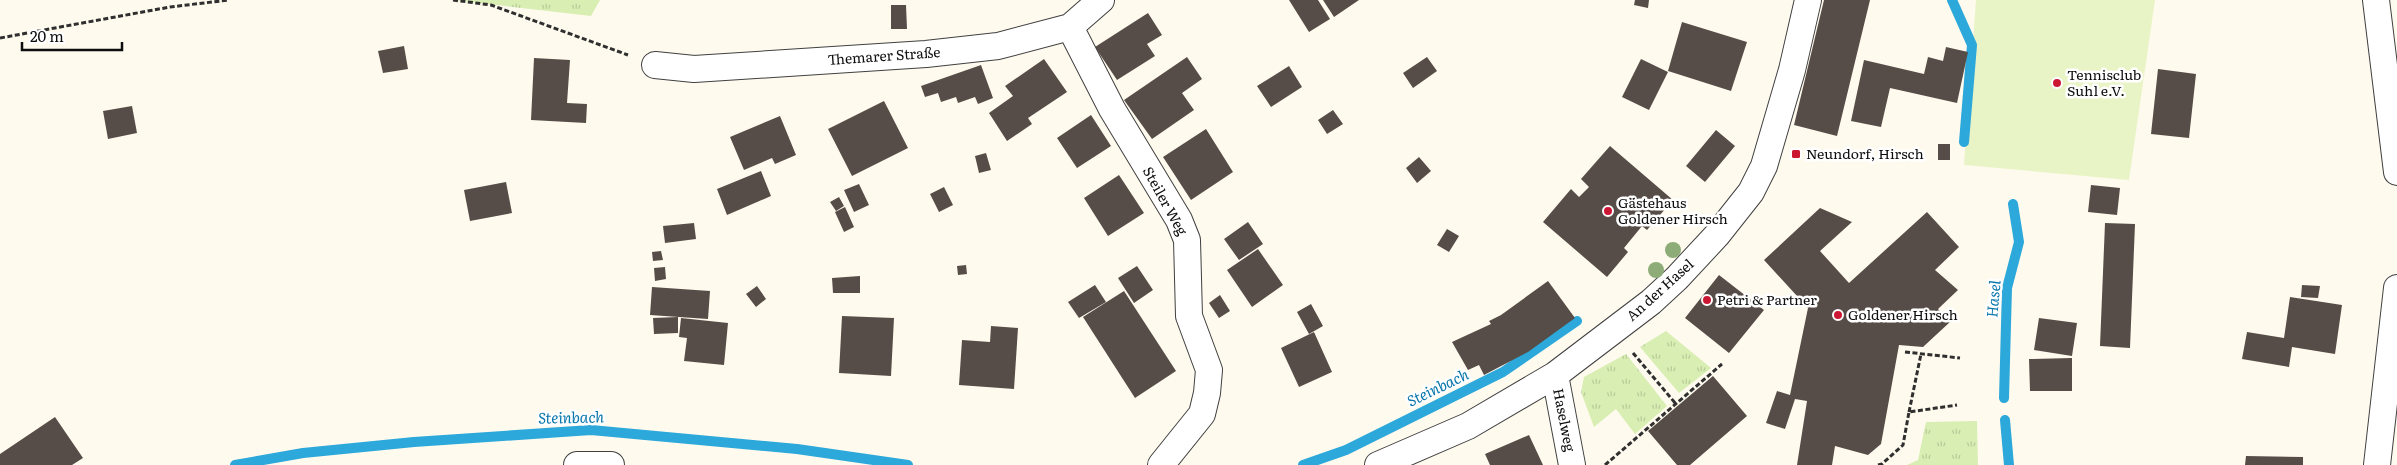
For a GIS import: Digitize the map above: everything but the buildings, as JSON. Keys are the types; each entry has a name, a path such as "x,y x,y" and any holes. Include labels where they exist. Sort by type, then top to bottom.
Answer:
{"street":[{"name":"Themarer Straße","path":"655,65 694,69 926,54 998,46 1070,27 1095,3 1101,0"},
{"name":"An der Hasel","path":"1378,465 1468,426 1555,375 1650,302 1677,278 1717,235 1751,192 1764,166 1779,117 1808,0"},
{"path":"2376,0 2397,172"},
{"name":"Steiler Weg","path":"1070,27 1112,109 1179,220 1187,240 1189,316 1209,370 1207,392 1202,414 1161,465"},
{"path":"2377,465 2397,288"},
{"name":"Haselweg","path":"1555,375 1572,465"},
{"path":"577,465 611,465"}],"path":[{"path":"0,38 170,8 229,0"},
{"path":"453,0 491,5 655,65"},
{"path":"1614,329 1676,404"},
{"path":"1905,352 1960,358"},
{"path":"1878,465 1882,464 1903,445 1921,354"},
{"path":"1605,465 1722,364"},
{"path":"1910,412 1957,405"}],"green space":[{"path":"453,0 600,0 591,16"},
{"name":"Tennisclub Suhl e.V.","path":"1976,0 2155,0 2129,180 1964,165"},
{"path":"1666,331 1711,368 1679,393 1640,347"},
{"path":"1626,354 1667,406 1635,434 1616,409 1594,427 1581,392 1584,377"},
{"path":"1977,421 1978,465 1907,465 1918,460 1926,422"}],"waterway":[{"name":"Hasel","path":"1952,0 1972,45 1964,142"},
{"name":"Hasel","path":"2004,398 2007,288 2019,242 2013,204"},
{"name":"Steinbach","path":"1303,465 1346,450 1503,372 1577,321"},
{"name":"Hasel","path":"2005,420 2009,465"},
{"name":"Steinbach","path":"235,465 303,453 414,442 591,430 797,449 908,465"}],"place":[{"name":"Tennisclub Suhl e.V.","path":"2057,83"},
{"name":"Neundorf, Hirsch","path":"1796,154"},
{"name":"Gästehaus Goldener Hirsch","path":"1608,211"},
{"name":"Petri & Partner","path":"1707,300"},
{"name":"Goldener Hirsch","path":"1838,315"}]}
